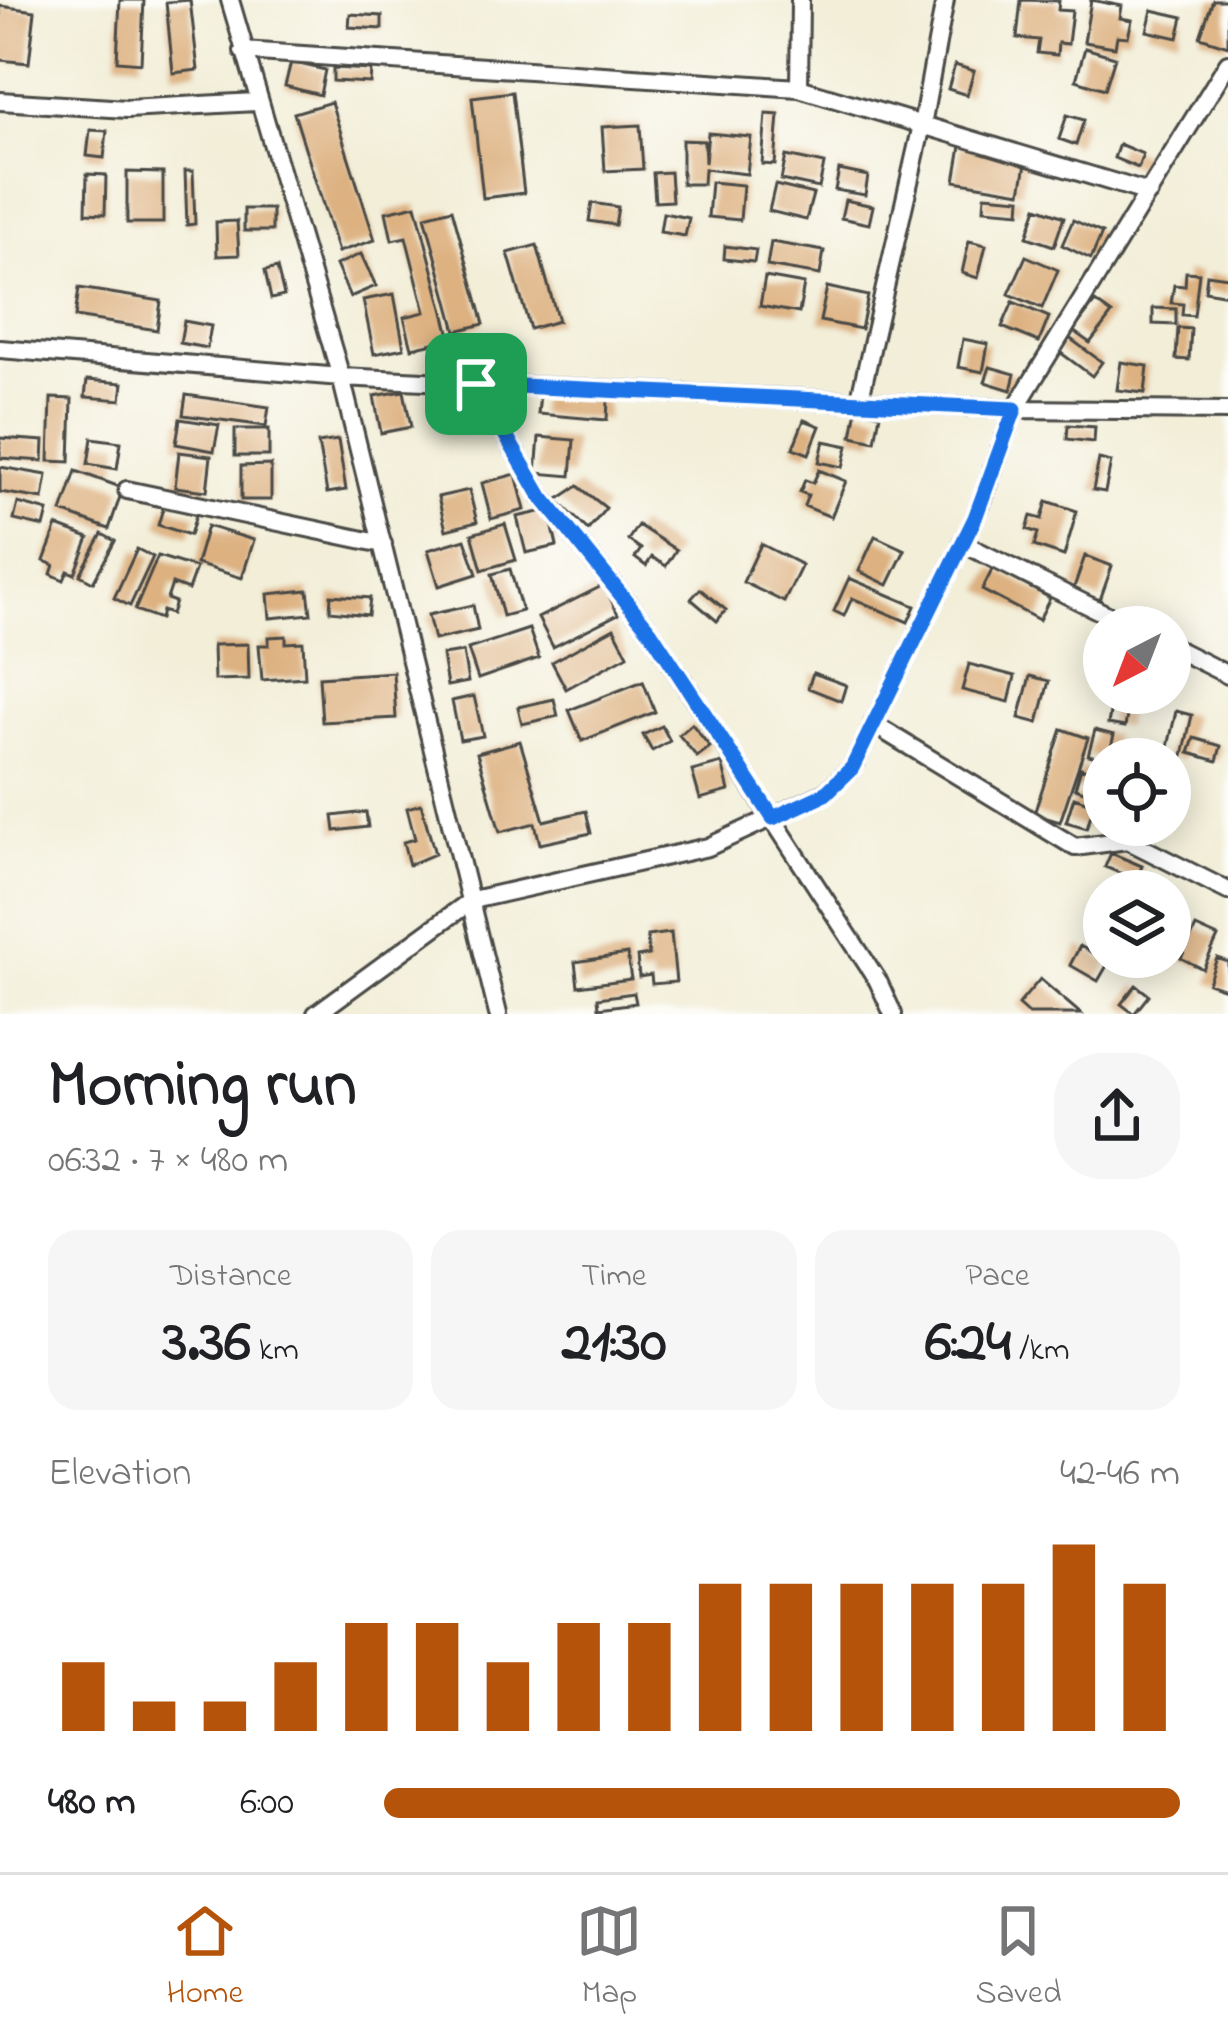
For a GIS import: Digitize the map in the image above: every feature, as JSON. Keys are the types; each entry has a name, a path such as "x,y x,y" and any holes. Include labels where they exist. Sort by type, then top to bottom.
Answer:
{"street":[{"path":"230,0 256,102 341,377 498,1014"},
{"path":"799,88 800,0"},
{"path":"859,402 922,125 945,0"},
{"path":"243,51 799,88 1149,193"},
{"path":"316,1014 472,900 708,847 825,794 852,768 962,543 1015,409 1228,64"},
{"path":"0,101 127,109 256,102"},
{"path":"0,349 476,384 1015,409 1228,411"},
{"path":"476,384 539,493 651,632 878,981 893,1014"},
{"path":"127,490 383,544"},
{"path":"962,543 1090,606"},
{"path":"1191,656 1228,675"},
{"path":"873,724 1075,847 1127,840 1228,891"}],"building":[{"path":"120,0 144,0 141,63 117,61"},
{"path":"190,0 198,70 173,73 166,2"},
{"path":"1021,0 1059,1 1058,10 1072,11 1068,44 1058,43 1057,55 1037,53 1039,40 1017,38"},
{"path":"1091,0 1122,6 1120,18 1132,20 1128,37 1117,36 1115,47 1084,42"},
{"path":"1213,0 1228,0 1228,46 1200,37"},
{"path":"0,6 35,11 29,63 0,60"},
{"path":"1152,10 1183,17 1178,38 1147,31"},
{"path":"350,14 382,16 382,29 349,27"},
{"path":"1085,48 1115,57 1105,89 1076,80"},
{"path":"291,62 325,70 320,95 285,86"},
{"path":"955,65 974,71 967,95 948,89"},
{"path":"333,68 371,70 370,83 333,81"},
{"path":"512,92 524,193 483,198 472,97"},
{"path":"331,102 375,240 338,252 294,113"},
{"path":"766,114 779,115 775,165 762,164"},
{"path":"1067,115 1084,120 1076,145 1059,139"},
{"path":"640,125 643,169 605,171 602,127"},
{"path":"90,130 107,131 104,158 87,156"},
{"path":"708,133 751,137 747,174 704,169 703,184 682,184 682,140 704,141 705,163"},
{"path":"1119,144 1143,154 1138,168 1114,158"},
{"path":"961,146 1027,158 1021,192 955,181"},
{"path":"786,156 824,164 819,188 781,180"},
{"path":"839,170 868,176 865,195 835,190"},
{"path":"185,171 193,171 195,224 187,225"},
{"path":"127,172 163,173 163,223 127,223"},
{"path":"670,172 672,201 655,202 653,173"},
{"path":"87,174 106,175 105,214 86,213"},
{"path":"711,182 743,185 740,220 708,217"},
{"path":"775,185 813,194 806,220 769,211"},
{"path":"985,195 1021,198 1020,212 984,209"},
{"path":"845,200 873,206 869,224 841,218"},
{"path":"592,203 618,207 615,225 589,221"},
{"path":"416,205 451,339 412,348 404,317 425,312 406,237 392,240 386,212"},
{"path":"1037,207 1064,217 1054,246 1027,237"},
{"path":"244,209 272,209 272,231 244,231"},
{"path":"452,209 484,324 456,331 425,216"},
{"path":"663,213 689,218 685,236 660,232"},
{"path":"1073,220 1102,233 1091,259 1062,245"},
{"path":"237,221 239,255 217,256 216,222"},
{"path":"969,241 986,245 978,278 962,273"},
{"path":"771,242 824,251 820,275 767,266"},
{"path":"537,245 558,321 530,329 508,253"},
{"path":"725,246 756,250 754,262 724,259"},
{"path":"361,254 376,286 350,297 336,265"},
{"path":"1026,256 1058,270 1042,308 1009,294"},
{"path":"277,268 284,296 271,299 265,271"},
{"path":"1186,272 1199,273 1194,316 1182,315 1183,304 1171,303 1174,285 1185,286"},
{"path":"1207,274 1228,277 1228,295 1205,291"},
{"path":"765,277 804,284 799,313 760,306"},
{"path":"827,287 868,296 861,329 820,321"},
{"path":"79,288 161,301 157,330 75,317"},
{"path":"394,294 404,348 374,354 363,300"},
{"path":"1013,302 1049,317 1039,342 1002,327"},
{"path":"1095,302 1112,314 1090,343 1073,331"},
{"path":"1153,308 1176,309 1176,325 1153,324"},
{"path":"184,321 211,326 207,348 180,343"},
{"path":"1178,328 1191,329 1189,360 1176,359"},
{"path":"1068,337 1102,362 1092,376 1057,350"},
{"path":"963,339 988,344 983,372 958,367"},
{"path":"1121,362 1148,366 1145,393 1117,390"},
{"path":"990,367 1015,374 1011,390 985,382"},
{"path":"87,380 123,383 121,400 85,397"},
{"path":"404,391 411,427 381,433 374,396"},
{"path":"540,394 608,400 607,420 538,414"},
{"path":"186,395 269,407 266,426 183,415"},
{"path":"51,398 72,399 70,462 49,461"},
{"path":"857,409 880,414 875,441 852,436"},
{"path":"180,419 219,425 214,451 176,444"},
{"path":"804,420 820,426 809,454 793,448"},
{"path":"1068,425 1095,427 1094,442 1067,439"},
{"path":"235,429 269,429 269,456 235,456"},
{"path":"539,437 574,440 571,476 536,473"},
{"path":"0,438 44,441 43,461 0,458"},
{"path":"92,438 121,442 117,469 88,464"},
{"path":"338,440 346,490 327,493 318,443"},
{"path":"824,441 848,446 843,467 819,462"},
{"path":"179,452 211,456 207,491 175,487"},
{"path":"1099,459 1111,462 1105,492 1093,490"},
{"path":"271,465 271,500 241,500 241,466"},
{"path":"0,467 47,475 43,499 0,492"},
{"path":"819,470 846,481 831,517 804,506 808,495 800,492 805,480 813,483"},
{"path":"76,471 123,488 109,529 62,512"},
{"path":"516,474 525,510 491,519 482,483"},
{"path":"578,486 606,508 588,530 557,500"},
{"path":"469,490 477,522 446,530 438,497"},
{"path":"1047,501 1077,511 1064,556 1034,546 1038,533 1027,529 1031,516 1042,519"},
{"path":"18,503 48,511 44,527 14,520"},
{"path":"164,505 196,515 190,535 158,525"},
{"path":"549,510 557,546 526,553 517,517"},
{"path":"505,524 516,560 482,570 472,534"},
{"path":"638,525 676,550 666,566 652,557 646,566 635,558 641,549 628,540"},
{"path":"57,526 89,538 75,574 68,571 64,580 51,574 54,565 44,561"},
{"path":"207,526 254,540 242,578 196,564"},
{"path":"102,534 115,541 93,582 80,575"},
{"path":"875,536 905,550 888,585 859,571"},
{"path":"465,539 477,574 439,586 428,550"},
{"path":"761,544 802,565 784,602 743,582"},
{"path":"137,549 153,557 130,606 114,598"},
{"path":"158,556 196,568 188,590 172,584 167,599 175,602 171,614 162,611 160,619 135,610"},
{"path":"1085,556 1112,566 1100,600 1073,590"},
{"path":"993,568 1050,598 1039,620 982,590"},
{"path":"510,569 522,611 503,616 492,574"},
{"path":"849,578 915,606 908,622 852,598 844,616 834,611"},
{"path":"604,585 618,614 553,647 538,618"},
{"path":"700,589 726,610 717,621 691,599"},
{"path":"308,590 311,614 270,618 268,594"},
{"path":"331,595 370,598 368,615 330,611"},
{"path":"473,605 478,630 434,640 428,615"},
{"path":"614,628 628,655 566,689 552,662"},
{"path":"529,629 539,658 478,679 468,649"},
{"path":"286,636 286,643 303,642 305,677 262,680 259,645 269,645 269,637"},
{"path":"248,644 249,679 214,680 213,645"},
{"path":"463,652 468,682 447,686 442,655"},
{"path":"969,664 1015,676 1009,702 962,690"},
{"path":"393,672 396,718 322,722 319,677"},
{"path":"813,673 846,685 841,701 808,688"},
{"path":"1030,676 1049,681 1038,723 1019,718"},
{"path":"643,681 655,712 582,741 569,710"},
{"path":"474,696 483,736 460,740 452,701"},
{"path":"554,699 558,716 522,724 518,707"},
{"path":"1110,714 1127,714 1125,727 1108,724"},
{"path":"1175,714 1192,715 1187,738 1170,738"},
{"path":"692,724 710,747 697,757 679,735"},
{"path":"662,726 670,741 652,751 643,735"},
{"path":"1062,729 1088,738 1083,738 1083,753 1060,822 1034,814"},
{"path":"1095,730 1114,735 1113,738 1093,738"},
{"path":"1194,738 1221,746 1217,761 1191,754"},
{"path":"520,741 544,821 586,811 591,833 540,844 535,823 500,832 477,753"},
{"path":"722,763 729,791 700,799 692,771"},
{"path":"1081,768 1083,791 1075,788"},
{"path":"1074,797 1083,800 1083,827 1066,822"},
{"path":"421,804 435,854 409,865 403,842 415,839 407,808"},
{"path":"366,812 368,827 335,831 333,816"},
{"path":"1111,853 1142,866 1140,870 1105,867"},
{"path":"1196,927 1218,937 1203,969 1191,963"},
{"path":"671,933 676,982 652,984 651,975 639,977 637,957 649,955 647,936"},
{"path":"1080,946 1083,948 1083,972 1070,965"},
{"path":"627,954 631,979 578,986 575,962"},
{"path":"1217,958 1228,962 1228,990 1208,983"},
{"path":"1040,979 1081,1014 1028,1014 1018,1005"},
{"path":"1136,985 1149,995 1134,1014 1121,1004"},
{"path":"634,993 636,1003 599,1008 598,998"}],"route":[{"path":"476,384 1015,409 975,518 852,768 825,794 773,818 651,632 539,493 476,384"}]}
